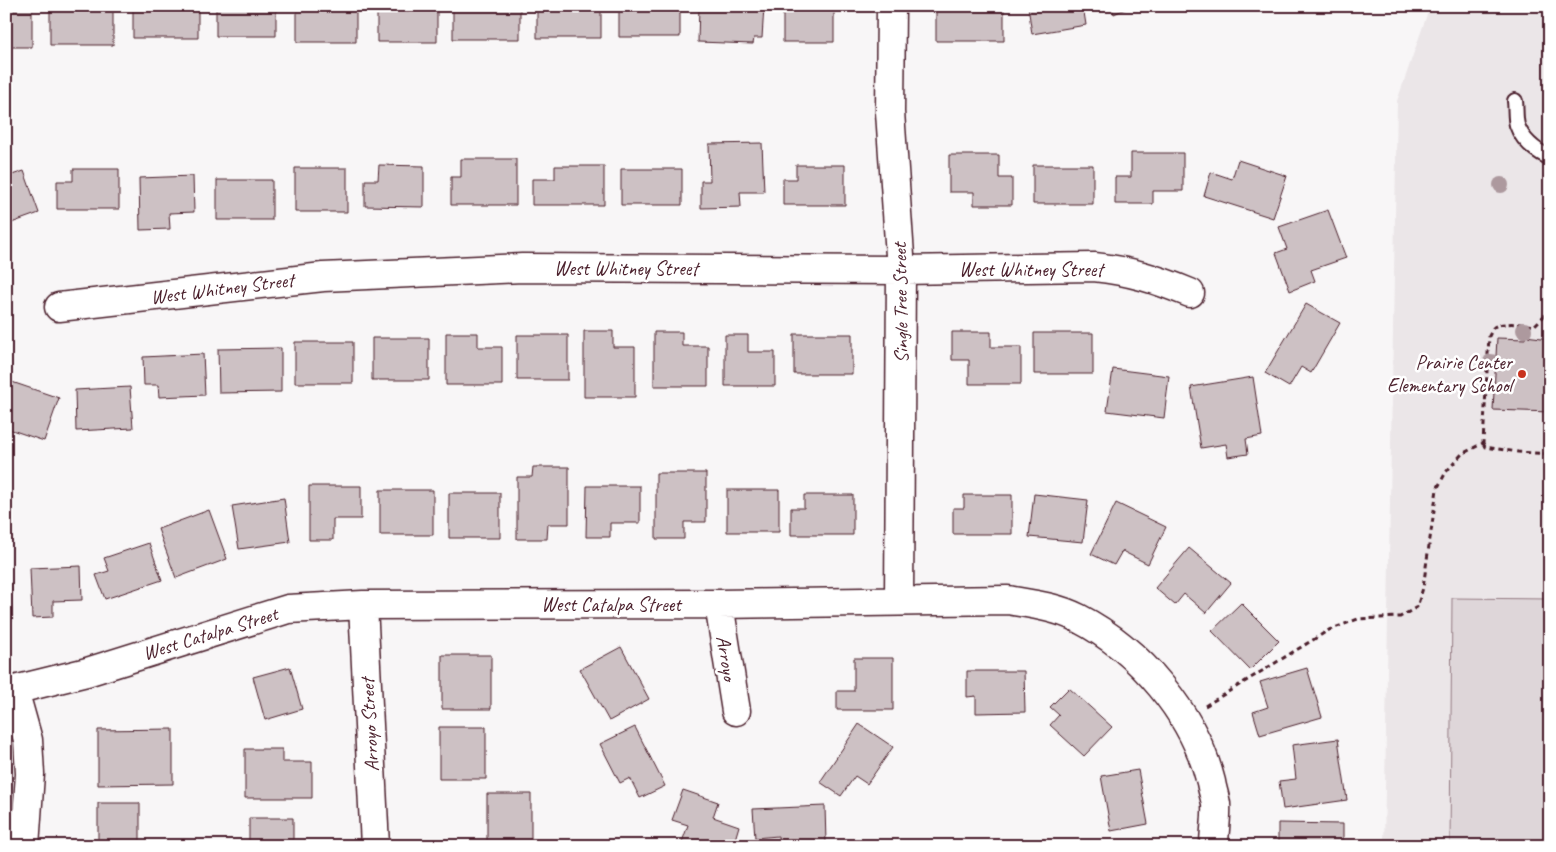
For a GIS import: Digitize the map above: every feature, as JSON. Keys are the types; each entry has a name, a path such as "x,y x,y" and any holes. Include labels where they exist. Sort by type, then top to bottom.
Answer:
{"street":[{"name":"Single Tree Street","path":"891,6 890,112 902,270 900,601"},
{"name":"West Whitney Street","path":"59,307 322,276 512,268 902,270 1094,267 1125,270 1162,281 1190,293"},
{"name":"West Catalpa Street","path":"10,690 87,672 288,609 364,605 718,604 1008,600 1038,605 1078,618 1119,645 1155,678 1185,718 1206,760 1216,804 1214,846"},
{"name":"Arroyo","path":"718,604 736,711"},
{"name":"Arroyo Street","path":"364,605 375,846"},
{"path":"10,690 28,740 30,774 25,846"}],"lane":[{"path":"1515,101 1517,124 1524,137 1533,147 1550,158"}],"path":[{"path":"1550,310 1534,326 1525,324 1498,325 1492,329 1489,336 1483,443 1485,447 1550,454"},
{"path":"1185,718 1328,630 1358,619 1400,617 1416,607 1423,588 1437,489 1446,472 1462,454 1483,443"}],"shaded area":[{"path":"1430,6 1550,6 1550,846 1384,846 1397,101"},
{"path":"1452,598 1550,599 1550,846 1450,846"}],"building":[{"path":"50,6 80,6 80,10 113,10 113,45 50,45"},
{"path":"133,6 198,6 198,38 133,38"},
{"path":"216,6 276,6 276,36 216,36"},
{"path":"297,6 356,6 356,42 297,42"},
{"path":"408,6 437,6 437,42 377,42 377,12 408,12"},
{"path":"453,6 520,6 520,39 453,39"},
{"path":"537,6 601,6 601,38 537,38"},
{"path":"619,6 680,6 680,37 619,37"},
{"path":"699,6 764,6 762,38 754,38 753,44 698,42"},
{"path":"783,6 834,6 834,42 783,42"},
{"path":"936,6 1004,6 1004,41 936,41"},
{"path":"1028,6 1083,6 1086,25 1032,34"},
{"path":"1111,6 1132,6 1114,14"},
{"path":"6,11 32,11 32,47 6,47"},
{"path":"762,143 764,192 740,192 741,207 701,208 701,181 710,181 709,144"},
{"path":"1131,153 1183,153 1183,191 1153,191 1153,204 1115,204 1115,177 1131,177"},
{"path":"949,155 999,155 999,178 1012,178 1012,205 974,205 974,192 949,192"},
{"path":"461,159 516,159 516,205 451,205 451,177 461,177"},
{"path":"1238,160 1287,176 1273,218 1204,196 1211,172 1232,179"},
{"path":"379,165 424,166 424,207 365,206 365,180 378,180"},
{"path":"796,165 845,165 845,205 783,205 783,179 796,179"},
{"path":"1033,165 1093,165 1093,204 1033,204"},
{"path":"555,166 604,166 604,205 532,205 532,179 555,179"},
{"path":"295,168 347,168 347,212 295,212"},
{"path":"73,169 119,169 119,209 57,209 57,181 73,181"},
{"path":"621,169 682,169 682,205 621,205"},
{"path":"24,171 39,213 6,225 6,177"},
{"path":"193,176 194,212 169,213 170,229 140,230 139,178"},
{"path":"217,180 272,180 272,220 217,220"},
{"path":"1328,210 1346,258 1311,270 1315,281 1290,291 1276,253 1287,249 1279,227"},
{"path":"1306,304 1340,323 1311,373 1301,367 1289,387 1265,373"},
{"path":"584,331 613,331 613,347 635,347 635,397 584,397"},
{"path":"654,332 682,332 682,346 708,346 708,386 654,386"},
{"path":"952,332 991,332 991,347 1021,347 1021,384 969,384 969,360 952,360"},
{"path":"446,333 478,333 478,347 502,347 502,385 446,385"},
{"path":"1034,333 1093,333 1093,374 1034,374"},
{"path":"794,334 852,334 852,374 794,374"},
{"path":"517,335 568,335 568,380 517,380"},
{"path":"725,335 748,335 748,352 775,352 775,386 725,386"},
{"name":"Prairie Center Elementary School","path":"1525,336 1550,339 1550,412 1493,410 1497,338 1525,339"},
{"path":"372,338 429,338 429,380 372,380"},
{"path":"295,342 353,342 353,383 295,383"},
{"path":"281,348 281,392 219,393 218,349"},
{"path":"203,354 205,395 159,397 158,385 144,385 143,357"},
{"path":"1113,369 1169,376 1164,418 1107,411"},
{"path":"1253,377 1262,436 1246,439 1248,454 1228,457 1226,444 1201,448 1191,387"},
{"path":"6,380 59,398 44,441 6,428"},
{"path":"130,387 133,428 76,431 75,390"},
{"path":"533,467 569,467 569,524 548,524 547,539 517,539 517,477 532,477"},
{"path":"656,473 706,473 706,522 684,522 684,539 656,539"},
{"path":"309,486 361,486 361,519 333,519 333,540 309,540"},
{"path":"587,486 640,486 640,523 610,523 610,537 586,537"},
{"path":"380,490 433,490 433,535 380,535"},
{"path":"727,490 779,490 779,532 727,532"},
{"path":"449,493 500,493 500,538 449,538"},
{"path":"1034,494 1088,500 1083,542 1029,537"},
{"path":"804,495 853,495 853,535 791,535 791,508 804,508"},
{"path":"964,495 1012,495 1012,534 953,534 953,508 964,508"},
{"path":"284,498 290,542 239,549 232,506"},
{"path":"1116,503 1166,527 1148,564 1122,551 1114,565 1091,554"},
{"path":"209,510 227,559 176,578 158,529"},
{"path":"149,543 162,580 105,599 96,575 109,571 104,558"},
{"path":"1189,548 1231,583 1206,613 1184,594 1175,605 1155,588"},
{"path":"81,566 82,600 53,601 53,617 32,618 30,568"},
{"path":"6,583 11,583 12,622 6,622"},
{"path":"1241,603 1279,641 1250,670 1212,631"},
{"path":"621,647 649,699 609,721 580,669"},
{"path":"442,655 491,655 491,709 442,709"},
{"path":"854,658 893,658 893,710 837,710 837,691 854,691"},
{"path":"290,667 302,709 265,720 253,677"},
{"path":"1307,668 1322,717 1260,735 1253,712 1268,707 1260,682"},
{"path":"967,671 1024,671 1025,712 976,713 976,696 967,697"},
{"path":"1069,688 1112,727 1084,756 1050,725 1059,715 1050,707"},
{"path":"859,724 893,747 867,784 855,776 841,796 820,782"},
{"path":"439,727 486,727 486,779 439,779"},
{"path":"635,727 665,786 640,798 630,778 620,783 600,744"},
{"path":"173,729 173,784 98,785 98,730"},
{"path":"1338,739 1347,800 1283,809 1279,781 1296,779 1292,745"},
{"path":"245,749 282,749 282,762 312,762 312,798 245,798"},
{"path":"1138,770 1148,824 1111,831 1101,776"},
{"path":"683,790 718,802 713,817 739,826 733,846 681,845 688,825 672,820"},
{"path":"487,794 531,794 531,844 487,844"},
{"path":"98,803 140,803 140,846 98,846"},
{"path":"825,806 826,843 779,846 778,836 755,838 753,809"},
{"path":"249,818 293,818 293,846 249,846"},
{"path":"1278,823 1343,824 1343,846 1278,846"}],"place":[{"name":"Prairie Center Elementary School","path":"1522,374"}]}
